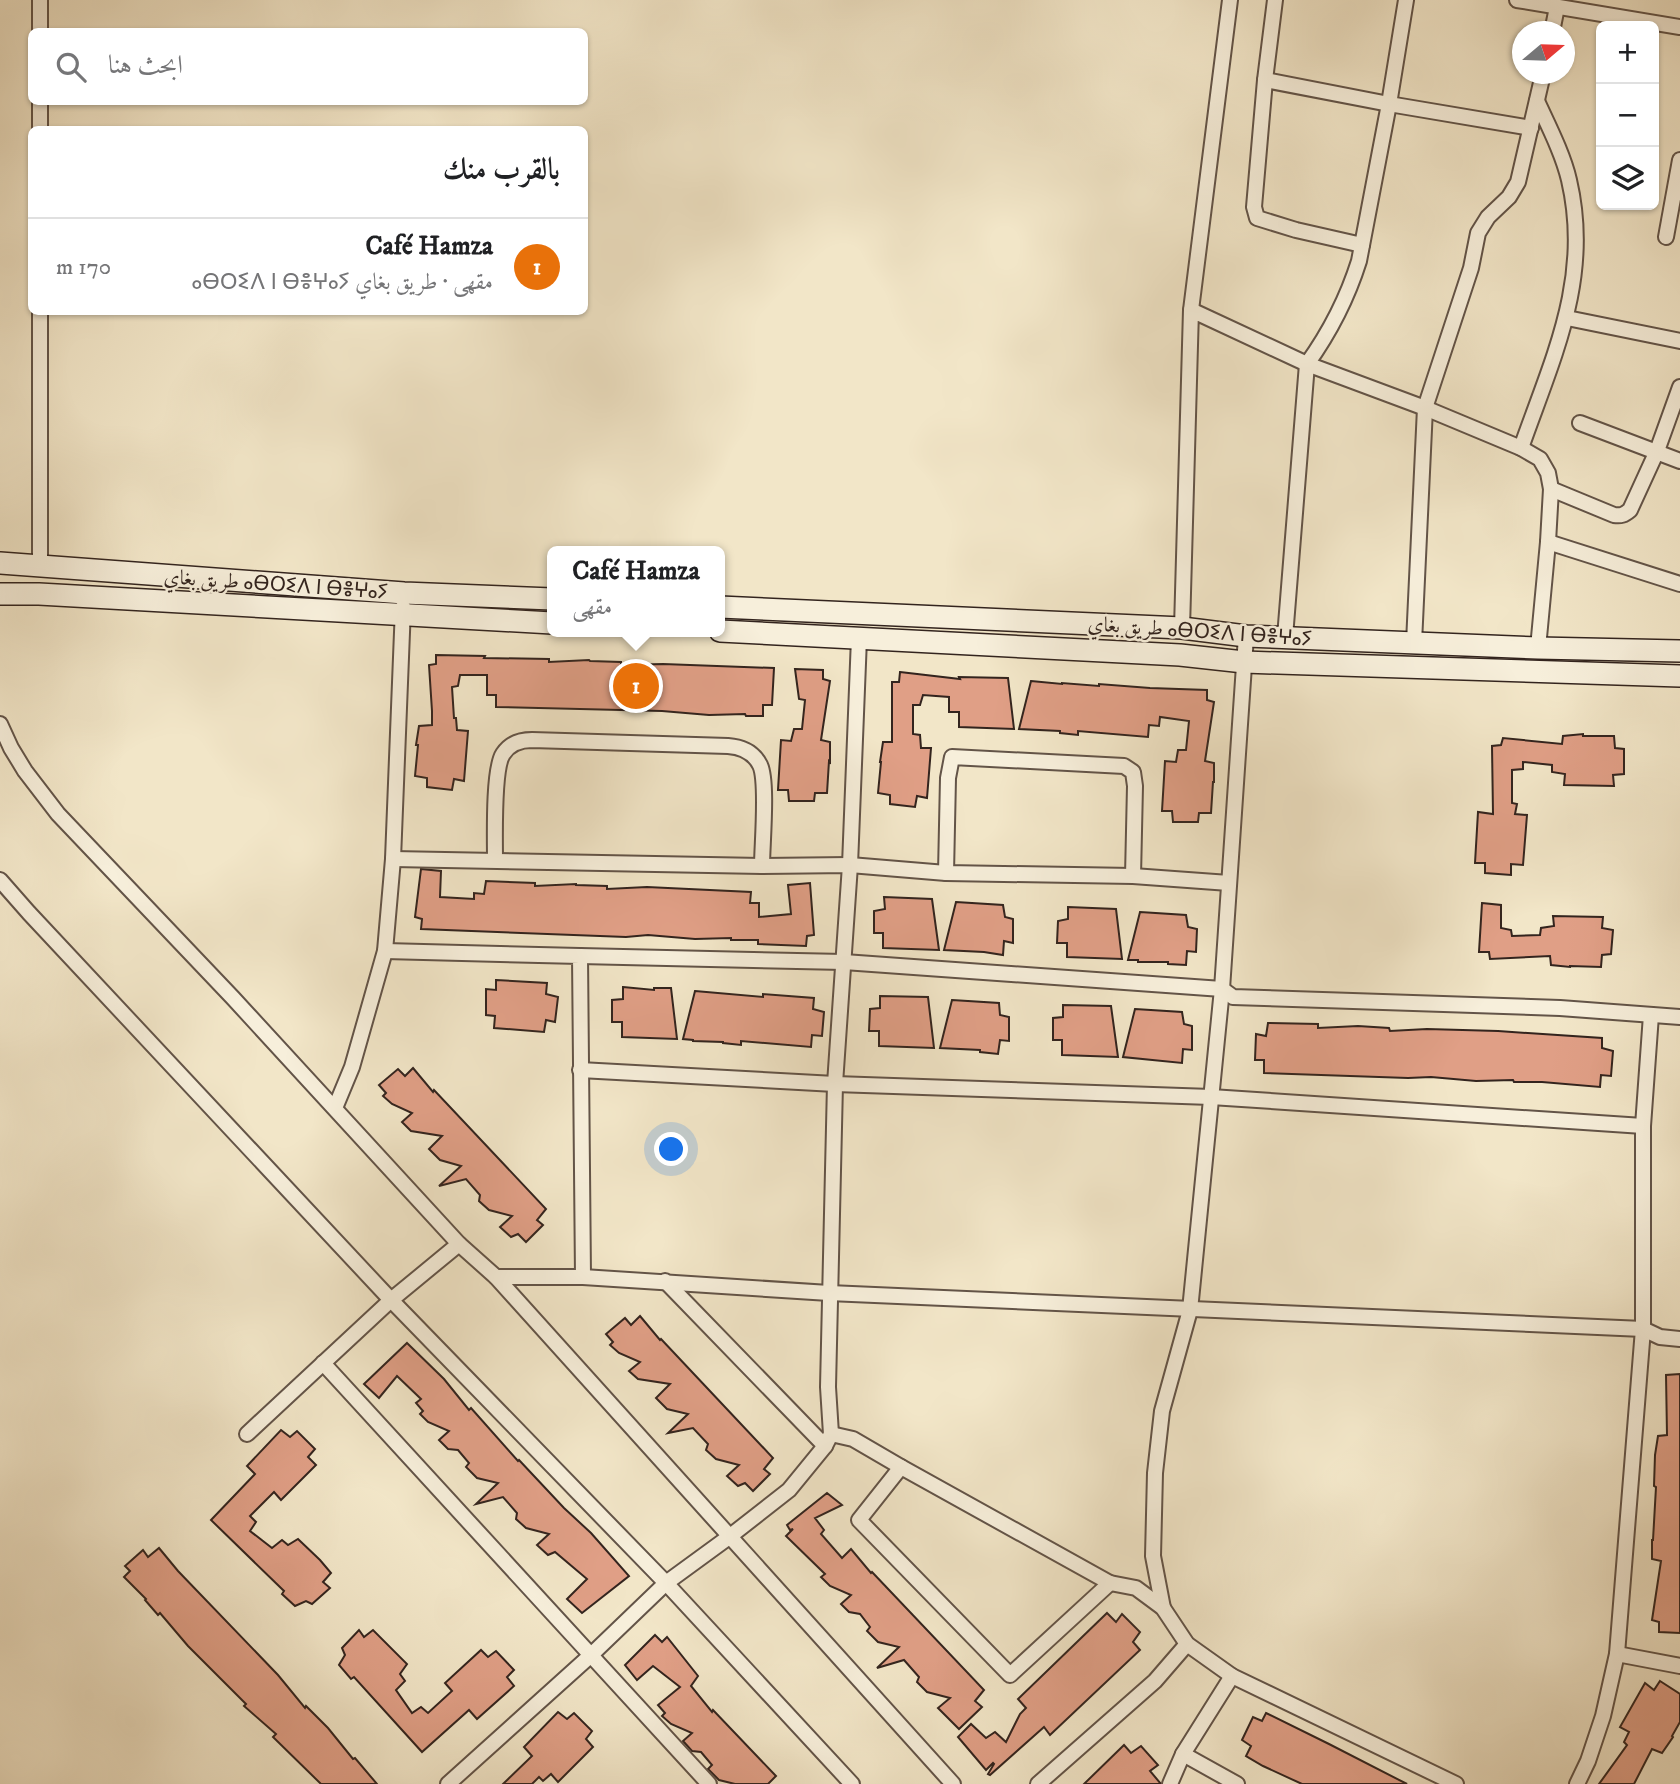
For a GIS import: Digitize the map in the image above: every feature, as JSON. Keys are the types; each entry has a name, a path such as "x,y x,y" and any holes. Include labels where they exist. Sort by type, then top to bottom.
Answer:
{"main road":[{"name":"طريق بغاي ⴰⴱⵔⵉⴷ ⵏ ⴱⴻⵖⴰⵢ","path":"0,562 404,593 547,599"},
{"name":"طريق بغاي ⴰⴱⵔⵉⴷ ⵏ ⴱⴻⵖⴰⵢ","path":"0,594 30,593 547,622"},
{"name":"طريق بغاي ⴰⴱⵔⵉⴷ ⵏ ⴱⴻⵖⴰⵢ","path":"725,607 1182,628 1246,636 1680,652"},
{"name":"طريق بغاي ⴰⴱⵔⵉⴷ ⵏ ⴱⴻⵖⴰⵢ","path":"725,631 1180,655 1244,662 1680,676"}],"street":[{"path":"40,0 40,28"},
{"path":"1182,628 1191,310 1230,0"},
{"path":"1275,0 1254,207 1257,218 1296,230 1362,244"},
{"path":"1285,637 1307,364 1324,341 1347,295 1359,261 1390,104 1406,0"},
{"path":"1517,0 1680,27"},
{"path":"1554,21 1557,8"},
{"path":"1265,80 1531,128"},
{"path":"1415,643 1425,408 1471,268 1478,233 1488,217 1515,189 1541,84"},
{"path":"1521,448 1567,318 1576,261 1576,228 1568,176 1537,101"},
{"path":"40,105 40,126"},
{"path":"1666,237 1680,160"},
{"path":"1191,310 1307,364 1425,408 1521,448 1540,459 1548,473 1551,489 1538,648"},
{"path":"40,315 40,567"},
{"path":"1567,318 1680,341"},
{"path":"1551,489 1614,515 1623,515 1630,510 1657,451 1680,387"},
{"path":"1580,423 1680,461"},
{"path":"1548,542 1680,584"},
{"path":"335,1108 352,1067 384,951 393,859 404,593"},
{"path":"1163,1608 1153,1556 1155,1473 1162,1411 1190,1310 1222,989 1246,636"},
{"path":"448,1784 590,1656 666,1583 789,1490 828,1440 835,1084 850,866 859,638"},
{"path":"0,724 25,771 58,814 459,1244 496,1277 953,1784"},
{"path":"495,860 498,763 507,748 523,740 532,740 728,746 751,753 763,775 761,866"},
{"path":"946,873 948,778 952,757 1124,766 1133,772 1135,786 1133,876"},
{"path":"393,859 850,866 946,873 1133,876 1229,883"},
{"path":"0,880 391,1300 666,1583 852,1784"},
{"path":"384,951 844,962 1222,989 1233,997 1560,1009 1680,1017"},
{"path":"580,956 583,1277"},
{"path":"1577,1784 1603,1716 1617,1654 1643,1329 1643,1126 1651,1016"},
{"path":"580,1070 835,1084 1211,1097 1643,1126"},
{"path":"247,1434 391,1300 459,1244"},
{"path":"496,1277 583,1277 829,1293 1643,1329 1660,1338 1680,1339"},
{"path":"665,1281 828,1440 853,1439 1110,1583 1136,1588 1163,1608 1187,1644 1232,1676 1456,1784"},
{"path":"323,1363 709,1784"},
{"path":"901,1467 859,1520 1010,1675 1110,1583"},
{"path":"1038,1784 1154,1681 1187,1644"},
{"path":"1617,1654 1680,1667"},
{"path":"1170,1784 1183,1754 1232,1676"},
{"path":"1183,1754 1237,1784"}],"building":[{"path":"436,655 549,659 549,662 589,660 621,662 621,665 774,668 772,705 763,705 763,716 496,707 496,695 487,695 487,675 460,675 458,686 452,687 457,730 468,731 464,781 454,779 452,790 427,787 427,778 415,776 416,745 419,726 432,725 429,665 436,664"},
{"path":"795,669 823,670 823,679 830,681 821,740 830,742 827,793 815,793 814,801 789,801 788,790 778,790 781,740 791,741 794,729 802,729 805,700 799,699"},
{"path":"900,672 960,679 959,677 1008,678 1014,729 959,727 959,712 949,712 949,697 923,695 920,705 913,705 913,734 920,735 921,748 931,748 927,798 917,796 915,807 890,804 890,795 878,793 883,742 892,742 892,682 899,682"},
{"path":"1031,681 1207,690 1207,700 1214,702 1205,761 1214,763 1211,813 1199,813 1198,822 1173,822 1172,811 1162,811 1165,761 1176,762 1178,750 1186,750 1189,721 1160,717 1159,726 1149,725 1148,737 1078,731 1078,735 1060,731 1019,729"},
{"path":"1563,736 1614,736 1615,748 1624,749 1624,774 1613,775 1614,786 1564,785 1565,774 1552,772 1552,765 1523,762 1523,769 1512,770 1512,803 1517,804 1515,814 1527,815 1523,865 1511,864 1511,875 1485,873 1485,863 1475,863 1478,812 1493,814 1492,746 1501,745 1503,738 1562,744"},
{"path":"421,869 441,871 440,897 474,899 474,893 484,894 486,881 535,883 535,886 607,886 607,889 647,887 751,892 750,903 759,903 759,917 791,914 788,885 810,883 814,935 807,936 806,946 758,944 758,940 731,938 421,929 422,919 415,917"},
{"path":"884,897 932,899 939,950 883,948 883,933 874,933 874,911 885,909"},
{"path":"956,902 1003,905 1005,917 1013,919 1013,943 1004,941 1003,955 944,950"},
{"path":"1482,903 1501,905 1501,928 1511,930 1512,936 1540,935 1541,928 1554,926 1553,916 1603,917 1602,928 1613,930 1611,954 1602,955 1601,967 1551,965 1550,956 1490,959 1489,952 1479,952"},
{"path":"1068,907 1116,909 1122,959 1067,957 1067,943 1057,943 1058,921 1068,919"},
{"path":"1140,912 1186,915 1188,927 1197,929 1196,952 1187,951 1186,965 1128,960"},
{"path":"496,980 547,983 546,994 558,997 555,1022 546,1020 544,1032 494,1028 495,1016 486,1015 486,989 496,990"},
{"path":"623,987 654,990 671,988 677,1039 622,1037 622,1022 612,1022 612,1000 623,999"},
{"path":"695,991 814,998 813,1009 824,1012 822,1036 812,1035 811,1047 741,1041 741,1045 683,1039"},
{"path":"880,996 928,997 934,1048 879,1046 879,1031 869,1031 870,1009 880,1008"},
{"path":"952,1000 999,1003 1000,1015 1009,1017 1009,1041 1000,1040 998,1054 980,1050 940,1048"},
{"path":"1063,1005 1111,1006 1118,1057 1062,1055 1062,1040 1053,1040 1053,1018 1063,1017"},
{"path":"1135,1009 1182,1012 1184,1024 1192,1026 1192,1050 1183,1049 1182,1063 1123,1057"},
{"path":"1268,1023 1318,1024 1318,1028 1358,1026 1389,1028 1390,1031 1498,1031 1602,1038 1602,1048 1613,1051 1611,1076 1601,1075 1600,1087 1513,1080 1264,1073 1264,1060 1255,1060 1256,1034 1266,1036"},
{"path":"413,1068 546,1209 537,1220 543,1225 526,1242 518,1234 511,1237 500,1227 512,1216 489,1210 479,1201 480,1195 466,1179 439,1186 461,1166 440,1160 429,1149 442,1136 411,1131 402,1122 412,1113 392,1104 383,1096 386,1093 379,1085 398,1069 405,1076"},
{"path":"640,1316 773,1458 764,1469 770,1474 753,1491 745,1483 738,1486 727,1476 739,1465 716,1459 706,1450 708,1444 693,1428 668,1433 688,1414 667,1409 656,1398 670,1384 638,1379 629,1371 640,1362 619,1353 610,1345 613,1342 606,1334 625,1318 631,1325"},
{"path":"407,1343 444,1379 469,1410 471,1408 518,1461 591,1533 629,1576 582,1613 567,1599 587,1579 555,1552 548,1555 537,1545 549,1534 526,1528 516,1519 517,1513 503,1497 476,1504 498,1483 477,1478 466,1467 469,1463 458,1450 448,1449 439,1440 449,1431 428,1422 420,1414 423,1411 416,1403 421,1399 397,1376 379,1398 364,1384"},
{"path":"1680,1374 1680,1633 1659,1632 1659,1622 1652,1620 1661,1561 1652,1559 1652,1540 1656,1487 1655,1455 1658,1436 1667,1435 1666,1375"},
{"path":"281,1430 290,1437 297,1431 315,1449 308,1457 316,1465 281,1500 274,1492 250,1516 256,1522 250,1531 272,1548 282,1540 288,1545 298,1539 320,1560 331,1573 323,1582 330,1588 312,1604 306,1601 295,1606 282,1594 284,1591 211,1520 255,1474 247,1466"},
{"path":"827,1493 842,1505 815,1518 824,1530 821,1534 842,1558 851,1549 984,1690 975,1701 982,1707 959,1729 938,1708 950,1698 927,1692 917,1682 919,1677 904,1660 877,1668 899,1647 878,1642 867,1631 870,1627 860,1614 849,1612 841,1604 851,1595 830,1586 821,1577 825,1574 786,1536 793,1529 790,1530 787,1525"},
{"path":"159,1548 377,1784 321,1784 273,1737 276,1734 244,1706 246,1704 188,1646 160,1613 158,1615 124,1577 130,1571 125,1566 143,1550 148,1557"},
{"path":"1107,1613 1116,1622 1122,1614 1140,1632 1133,1642 1140,1650 1050,1735 1044,1727 988,1774 994,1764 986,1770 958,1737 971,1724 986,1738 995,1732 1006,1742 1020,1714 1026,1708 1018,1699"},
{"path":"359,1630 364,1637 373,1630 407,1664 400,1674 405,1681 396,1690 412,1713 421,1707 428,1713 452,1691 445,1683 481,1650 488,1657 496,1651 514,1670 507,1677 514,1686 477,1719 469,1710 422,1752 354,1677 351,1679 339,1665 345,1655 342,1648"},
{"path":"655,1635 662,1642 667,1637 698,1676 691,1686 712,1712 713,1710 776,1776 768,1784 735,1784 719,1780 708,1769 712,1765 701,1752 692,1751 683,1741 692,1733 671,1724 662,1716 665,1713 658,1705 680,1687 653,1666 637,1680 625,1665"},
{"path":"1660,1681 1680,1694 1680,1722 1673,1737 1662,1753 1652,1749 1634,1784 1599,1784 1627,1745 1624,1742 1629,1732 1620,1727 1645,1683 1654,1690"},
{"path":"558,1712 567,1719 574,1713 592,1731 586,1739 593,1747 558,1782 551,1774 543,1781 539,1777 532,1784 503,1784 532,1756 524,1747"},
{"path":"1266,1713 1407,1784 1302,1784 1263,1766 1246,1756 1251,1746 1242,1740 1253,1717 1262,1721"},
{"path":"1124,1745 1131,1753 1141,1746 1158,1765 1150,1771 1161,1784 1084,1784"}],"place":[{"name":"Café Hamza","path":"636,686"}]}
